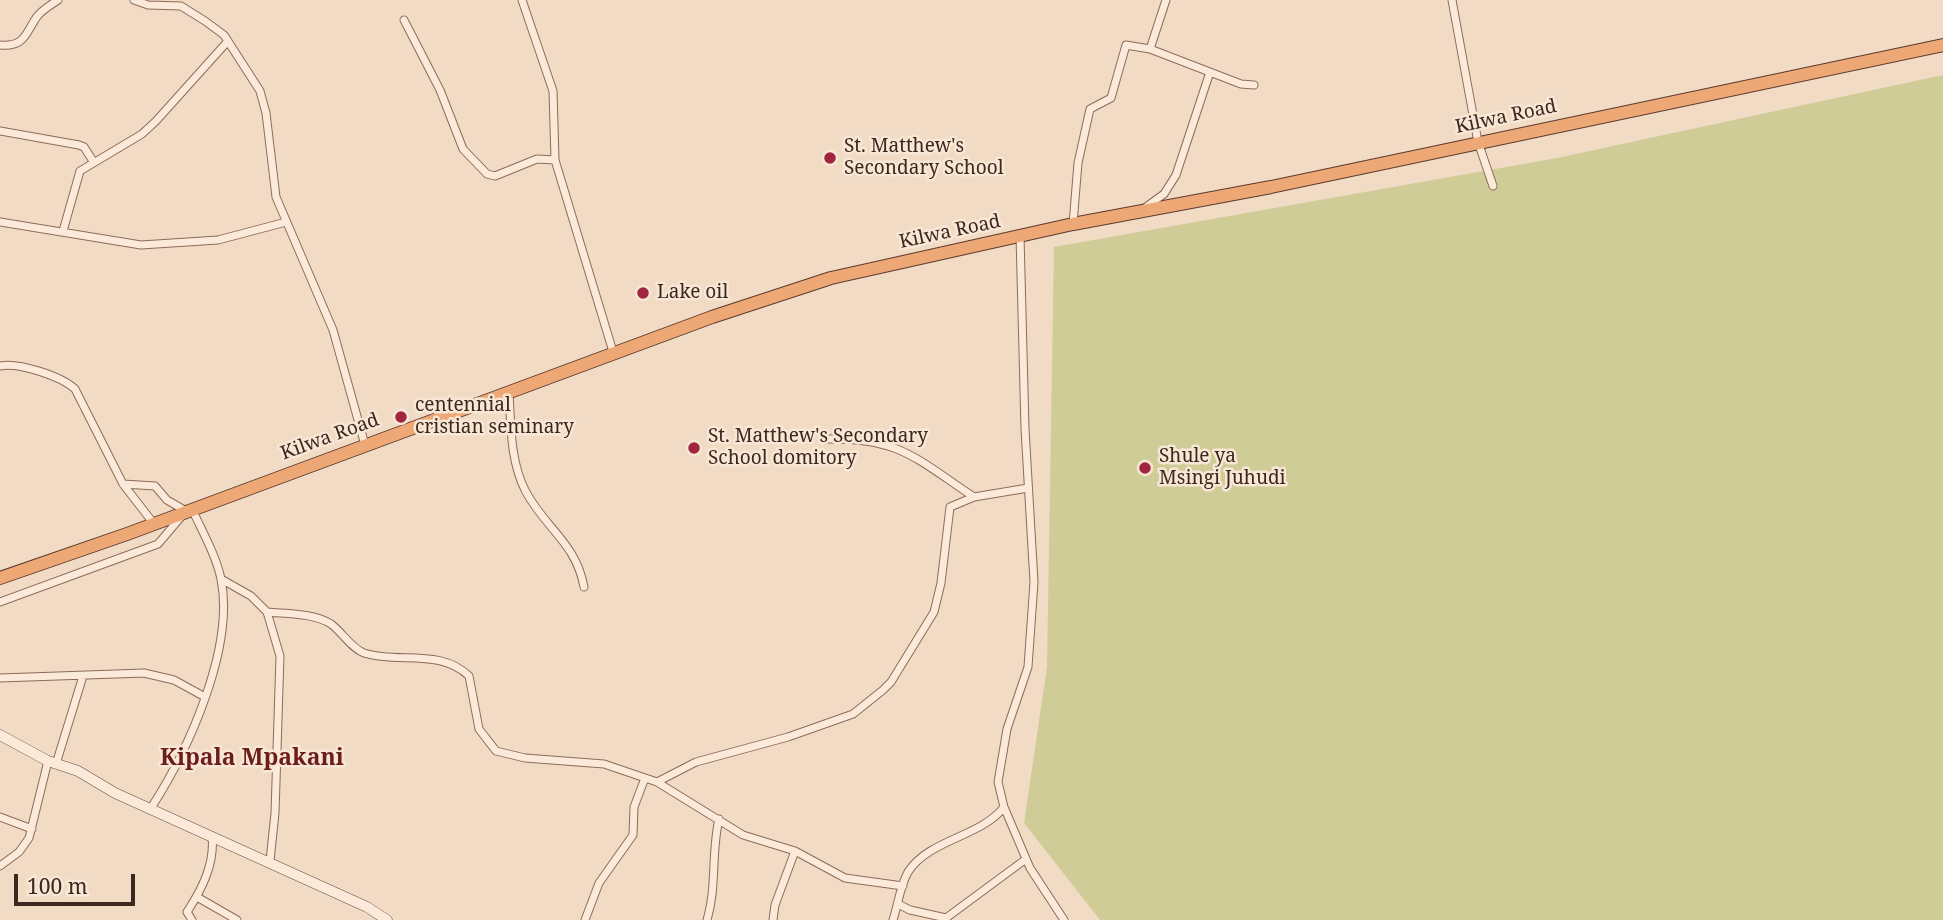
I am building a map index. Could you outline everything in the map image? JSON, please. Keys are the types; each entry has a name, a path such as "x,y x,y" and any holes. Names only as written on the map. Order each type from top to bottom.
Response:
{"highway":[{"name":"Kilwa Road","path":"0,578 154,524 724,313 831,278 1073,224 1137,214 1943,45"}],"main road":[{"path":"0,735 52,762 78,771 115,793 367,907 387,920"}],"street":[{"path":"0,46 25,40 40,13 58,0"},
{"path":"134,0 189,9 228,41 260,91 266,113 276,197 332,330 365,444"},
{"path":"522,0 553,90 555,160 614,355"},
{"path":"1150,49 1166,0"},
{"path":"1452,0 1478,142 1493,186"},
{"path":"404,20 440,90 463,149 478,166 495,176 537,159 555,160"},
{"path":"63,231 76,177 93,161 142,134 228,41"},
{"path":"1073,224 1077,163 1089,112 1111,98 1124,47 1129,44 1150,49 1210,72 1254,85"},
{"path":"1137,214 1164,194 1172,183 1210,72"},
{"path":"0,131 79,145 84,147 93,161"},
{"path":"0,222 127,244 190,244 218,240 286,222"},
{"path":"1020,236 1028,488 1034,582 1026,677 1001,756 998,782 1004,807 1027,859 1064,920"},
{"path":"0,366 21,365 63,381 75,389 123,484 154,524"},
{"path":"508,391 511,433 519,473 536,506 578,560 584,587"},
{"path":"824,439 859,438 896,446 974,497"},
{"path":"123,484 155,486 167,500 188,510 221,579 223,631 205,697 151,808"},
{"path":"657,782 696,762 788,737 853,714 872,700 891,682 934,612 941,583 950,507 974,497 1028,488"},
{"path":"0,601 158,544 188,510"},
{"path":"221,579 251,596 267,612 277,640 281,665 275,813 270,861"},
{"path":"267,612 323,620 361,652 389,657 438,659 459,668 469,676 479,729 496,751 525,758 592,761 645,778 657,782 743,835 795,850 845,878 903,886"},
{"path":"0,678 144,673 174,680 205,697"},
{"path":"0,866 19,852 32,829 52,762 83,676"},
{"path":"585,920 599,883 633,835 634,807 645,778"},
{"path":"893,920 903,886 914,866 948,841 987,824 1004,807"},
{"path":"0,817 32,829"},
{"path":"707,920 714,892 714,841 719,819"},
{"path":"192,920 187,912 197,897 214,853 212,836"},
{"path":"773,920 795,850"},
{"path":"898,904 943,919 1027,859"},
{"path":"197,897 237,920"}],"shaded area":[{"path":"1943,75 1943,920 1100,920 1024,823 1047,667 1054,247 1557,158"}],"place":[{"name":"St. Matthew's Secondary School","path":"830,158"},
{"name":"Lake oil","path":"643,293"},
{"name":"centennial cristian seminary","path":"401,417"},
{"name":"St. Matthew's Secondary School domitory","path":"694,448"},
{"name":"Shule ya Msingi Juhudi","path":"1145,468"}],"district":[{"name":"Kipala Mpakani","path":"252,758"}]}
